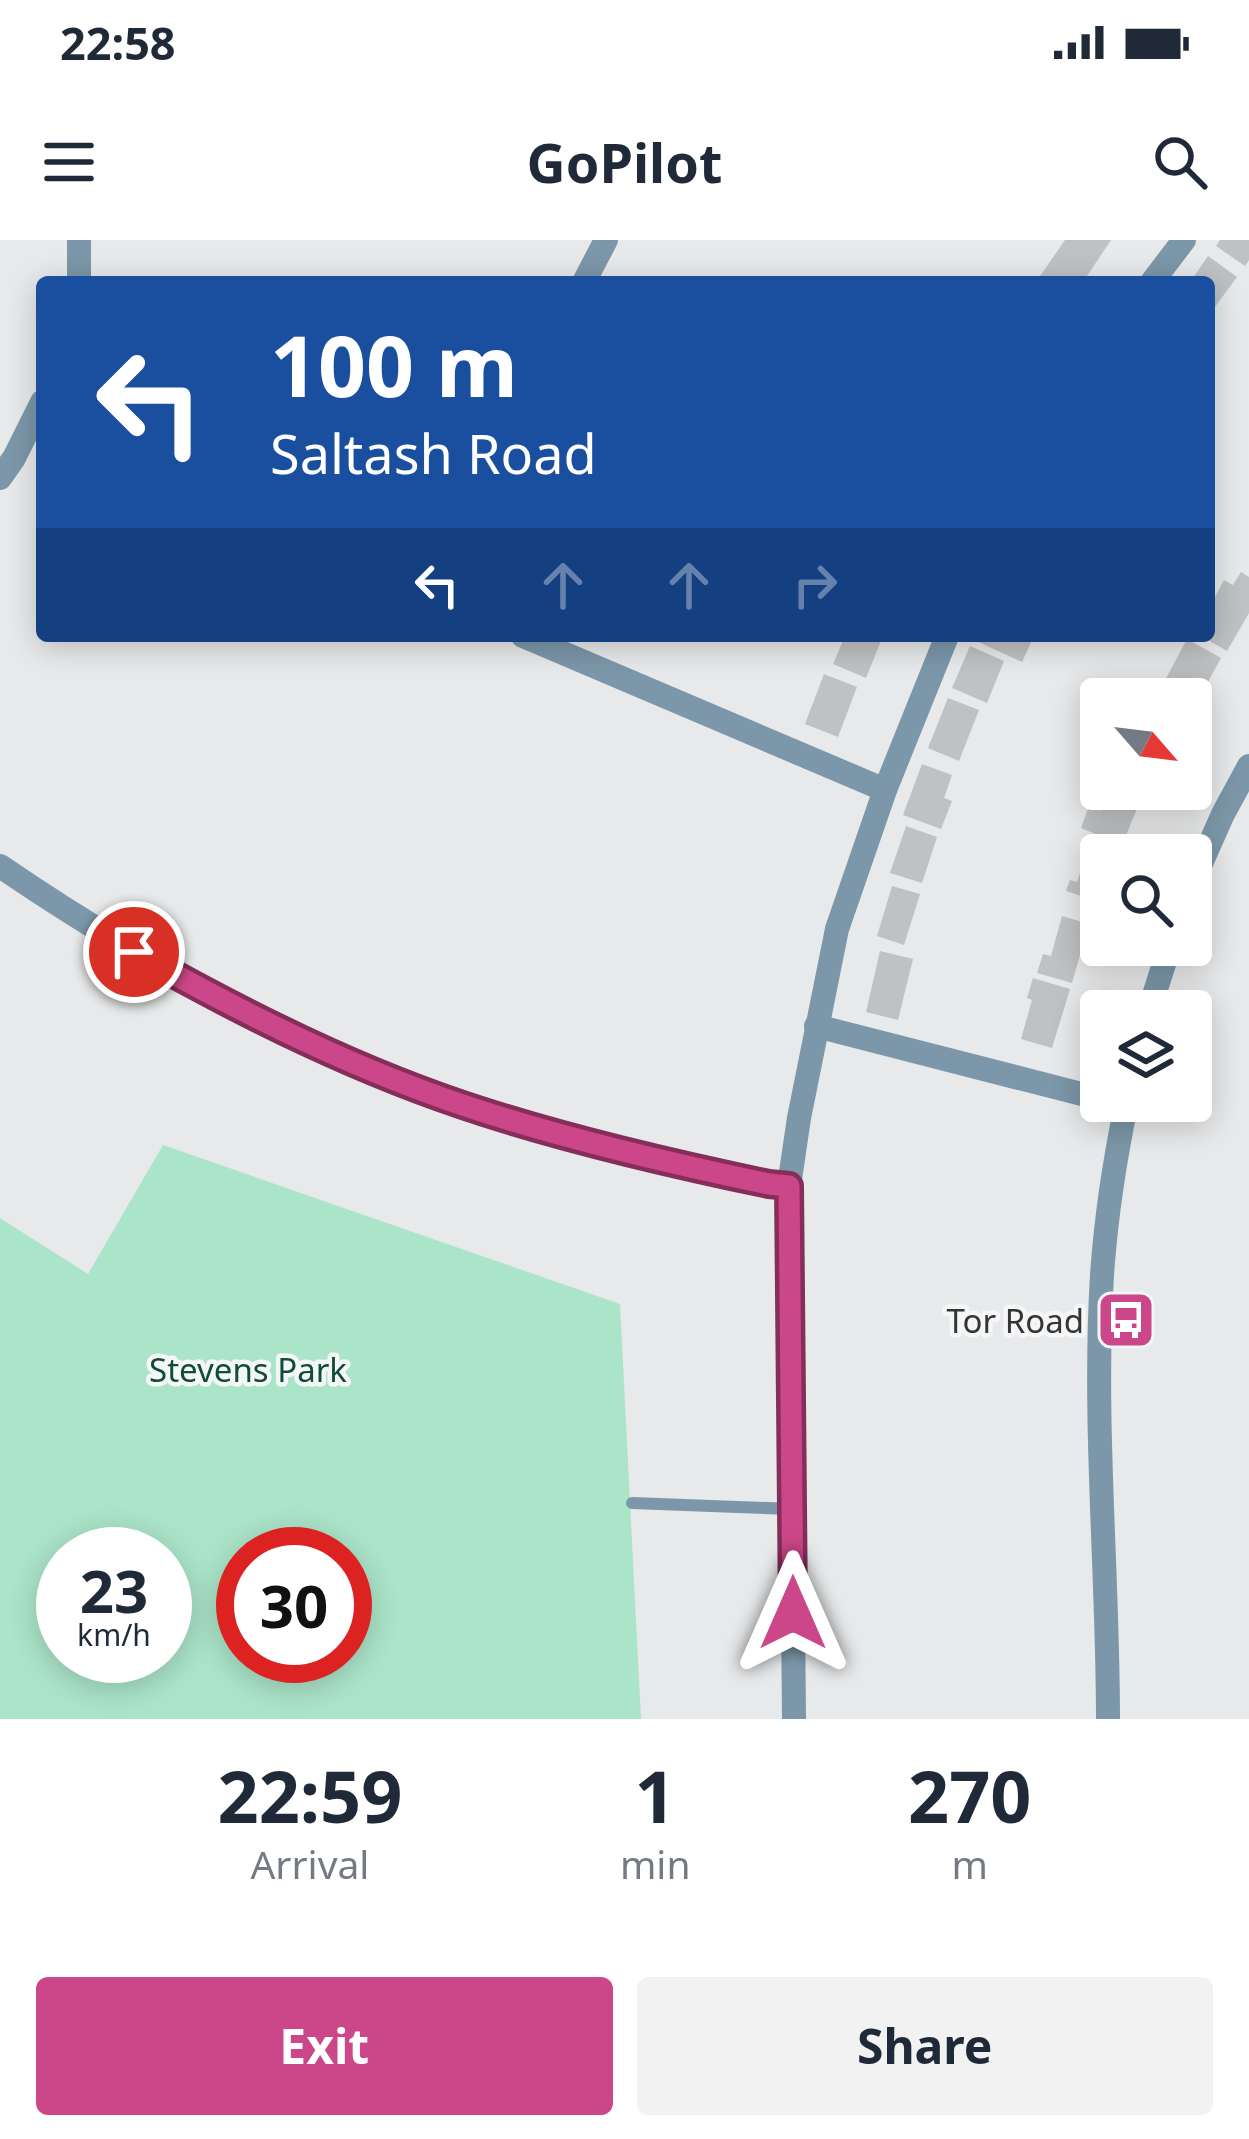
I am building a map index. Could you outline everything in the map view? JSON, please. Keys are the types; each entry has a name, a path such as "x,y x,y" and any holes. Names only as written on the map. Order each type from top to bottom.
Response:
{"street":[{"path":"79,240 79,276"},
{"path":"587,276 606,240"},
{"path":"1157,276 1184,240"},
{"path":"0,478 36,414"},
{"path":"537,642 885,790"},
{"path":"794,1719 789,1186 837,929 885,790 945,642"},
{"path":"1212,843 1249,766"},
{"path":"0,866 78,920 162,968 253,1018 341,1058 503,1118 682,1166 789,1186"},
{"path":"817,1026 1080,1093"},
{"path":"1108,1719 1100,1344 1114,1122"}],"lane":[{"path":"632,1503 792,1509"}],"green space":[{"name":"Stevens Park","path":"163,1145 620,1304 641,1719 0,1719 0,1218 88,1274"}],"building":[{"path":"1065,240 1111,240 1087,276 1040,276"},
{"path":"1220,240 1249,240 1245,266 1216,246"},
{"path":"1208,256 1237,277 1215,307 1215,276 1194,276"},
{"path":"1241,572 1249,577 1249,613 1227,651 1211,642 1215,597 1224,580 1233,585"},
{"path":"842,642 881,642 866,678 833,664"},
{"path":"978,642 1031,642 1022,662"},
{"path":"1185,642 1221,658 1210,678 1166,678"},
{"path":"970,646 1004,661 987,703 952,688"},
{"path":"824,674 857,687 838,737 805,724"},
{"path":"948,698 979,710 959,761 928,748"},
{"path":"922,764 952,775 944,798 952,801 941,829 903,815"},
{"path":"1088,810 1136,810 1127,834 1095,834 1081,828"},
{"path":"906,826 937,837 922,883 890,873"},
{"path":"1080,873 1080,896 1066,891 1070,880 1077,882"},
{"path":"892,886 920,894 904,945 877,936"},
{"path":"1062,916 1080,921 1080,955 1072,983 1037,973 1043,954 1051,956"},
{"path":"880,951 913,959 898,1020 866,1012"},
{"path":"1033,978 1070,989 1052,1048 1021,1039"}],"place":[{"name":"Tor Road","path":"1126,1320"}],"route":[{"path":"134,952 253,1018 482,1112 626,1152 789,1186 793,1613"}]}
